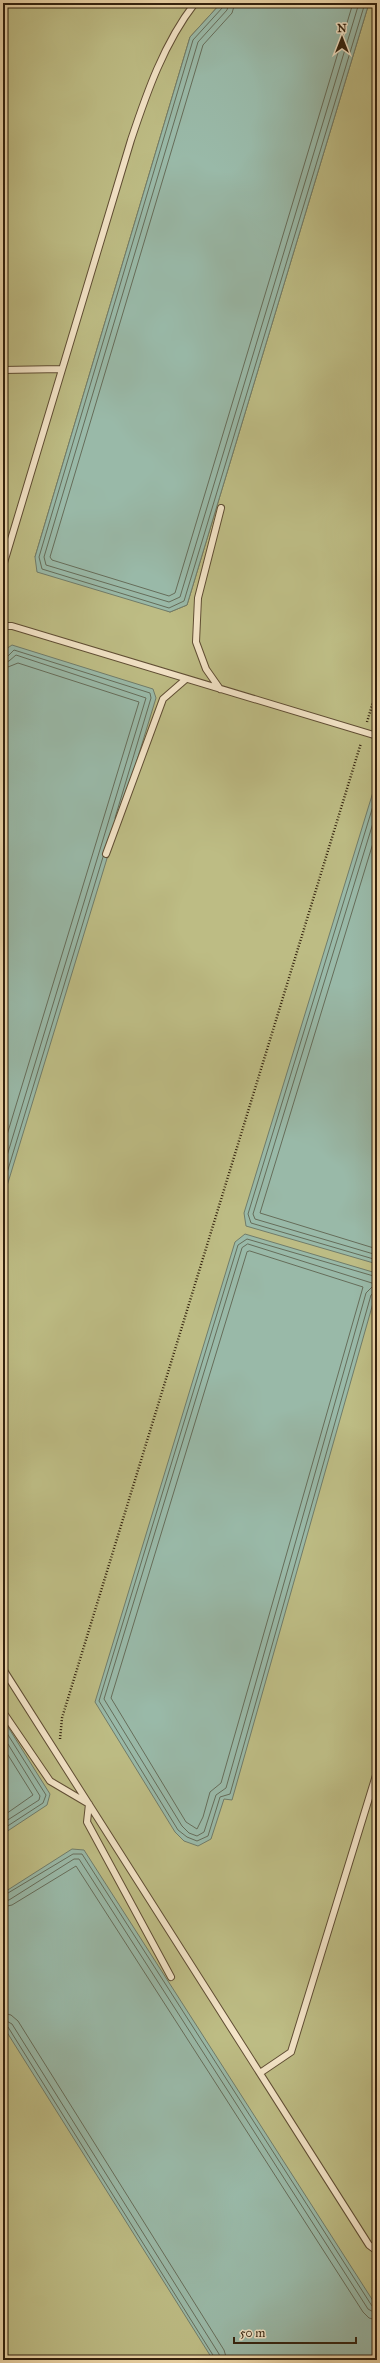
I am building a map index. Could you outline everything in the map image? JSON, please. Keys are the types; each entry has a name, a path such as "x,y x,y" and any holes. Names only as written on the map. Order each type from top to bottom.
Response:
{"lane":[{"path":"3,566 131,140 148,90 178,25 195,3"},
{"path":"3,370 62,369"},
{"path":"220,689 206,669 196,642 198,598 221,508"},
{"path":"3,626 12,626 377,736"},
{"path":"106,854 163,699 186,679"},
{"path":"3,1669 369,2245 377,2251"},
{"path":"3,1712 50,1781 89,1804"},
{"path":"260,2073 291,2052 377,1772"},
{"path":"89,1804 87,1822 171,1977"}],"path":[{"path":"58,1755 62,1718 377,689"}],"shaded area":[{"path":"3,3 221,3 190,37 35,557 170,612 187,605 369,3 377,3 377,2360 3,2360"}],"water":[{"path":"221,3 369,3 187,605 170,612 37,572 35,557 190,37"},
{"path":"12,645 153,689 156,698 3,1199 3,660 6,649"},
{"path":"377,779 377,1264 246,1226 244,1213"},
{"path":"245,1234 376,1273 377,1289 232,1800 224,1799 211,1839 198,1846 184,1841 175,1832 95,1702 235,1242"},
{"path":"3,1719 50,1794 47,1805 3,1834"},
{"path":"72,1849 84,1850 377,2307 377,2360 213,2360 3,2026 3,1893"}]}
